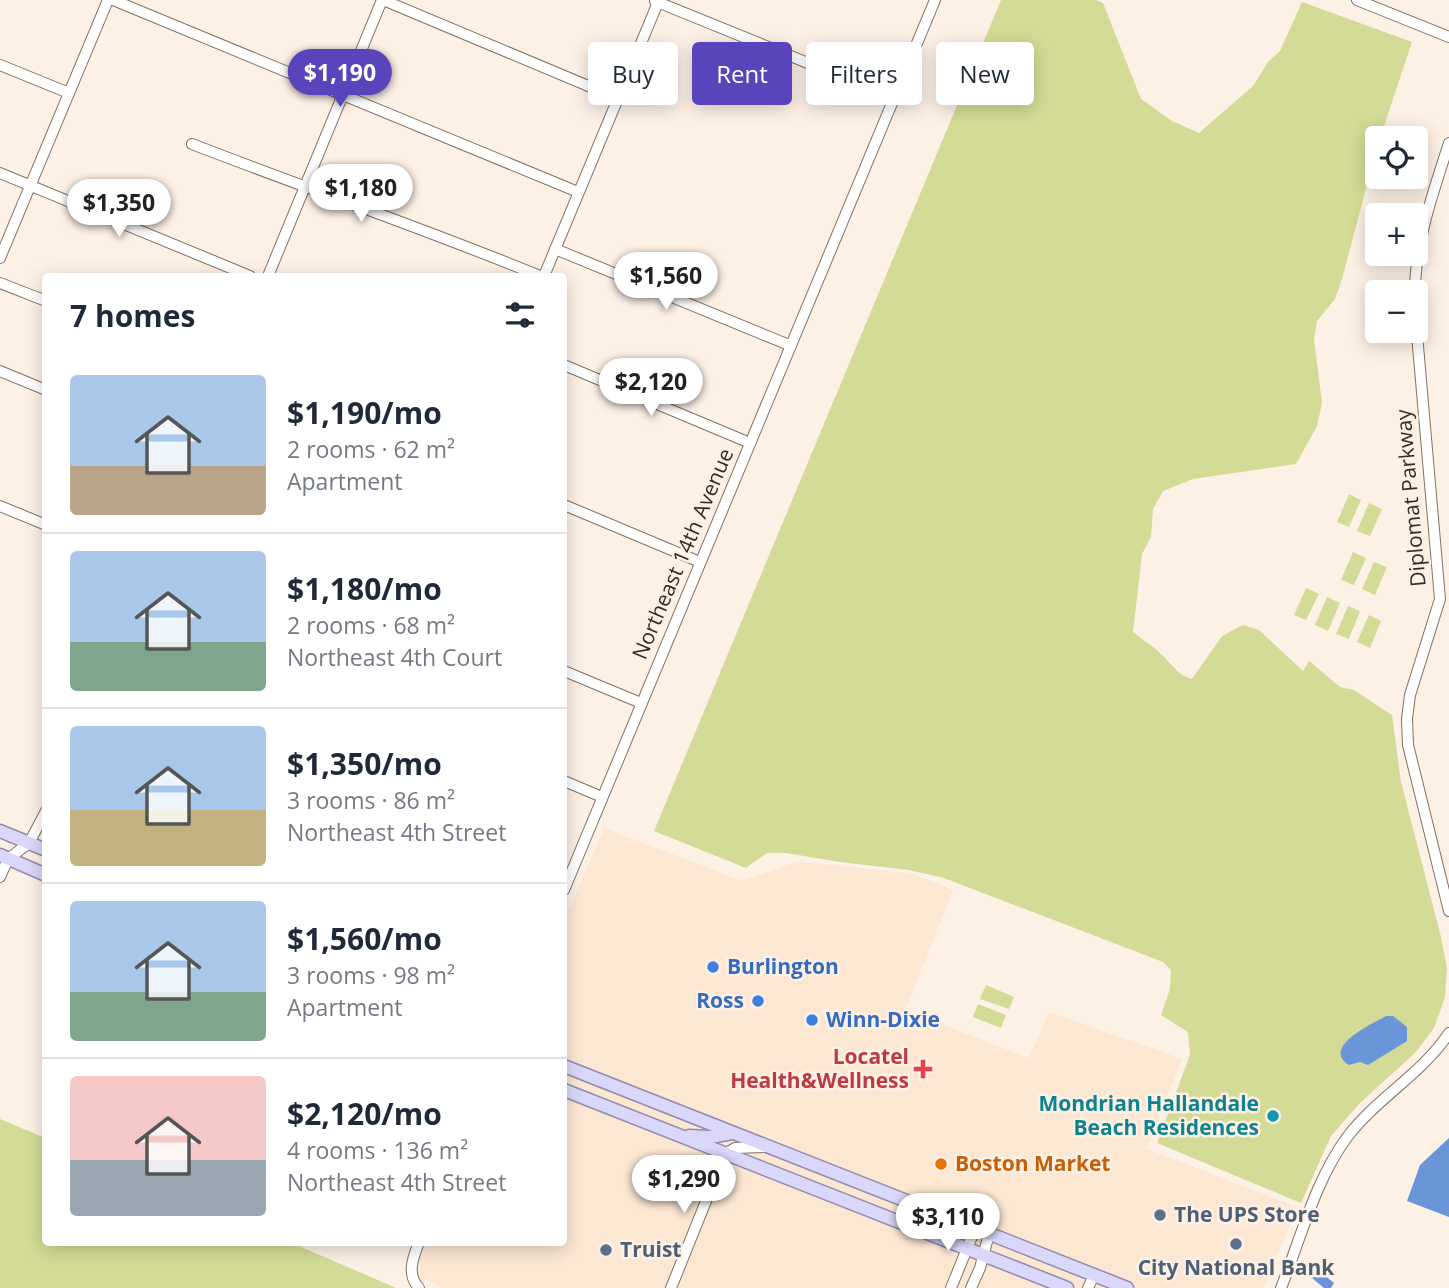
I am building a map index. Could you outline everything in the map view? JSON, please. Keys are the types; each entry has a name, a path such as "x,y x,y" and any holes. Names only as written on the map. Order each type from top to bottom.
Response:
{"main road":[{"path":"0,831 42,848"},
{"path":"4,857 42,873"},
{"path":"567,1067 1127,1288"},
{"path":"567,1091 1067,1288"},
{"path":"678,1136 710,1137 732,1133"}],"street":[{"path":"0,258 111,0 579,192"},
{"path":"269,273 383,0 588,86"},
{"name":"Northeast 14th Avenue","path":"917,42 935,0"},
{"path":"1357,0 1449,37"},
{"path":"640,42 657,1 806,62"},
{"path":"0,65 69,93"},
{"path":"543,273 614,105"},
{"name":"Northeast 14th Avenue","path":"567,882 891,105"},
{"path":"1417,280 1422,240 1449,143"},
{"path":"192,144 534,273"},
{"path":"0,173 243,273"},
{"path":"555,249 789,345"},
{"path":"0,283 42,299"},
{"name":"Diplomat Parkway","path":"1418,343 1440,599 1410,695 1408,745 1449,911"},
{"path":"567,366 750,443"},
{"path":"0,371 42,388"},
{"path":"0,506 42,523"},
{"path":"567,506 700,562"},
{"path":"567,672 641,703"},
{"path":"567,782 601,797"},
{"path":"0,877 4,857 29,843 42,819"},
{"path":"1281,1288 1326,1174 1347,1137 1365,1117 1437,1052 1449,1033"},
{"path":"671,1288 725,1154 735,1148 770,1147"},
{"path":"951,1288 975,1229"},
{"path":"971,1288 980,1268 989,1234"},
{"path":"418,1246 411,1269 419,1288"},
{"path":"1088,1288 1094,1275"}],"shaded area":[{"path":"604,828 742,881 798,862 910,873 953,890 905,1010 1029,1058 1049,1012 1182,1059 1147,1149 1297,1207 1264,1288 444,1288 418,1277 416,1267 425,1246 567,1246 567,915"}],"green space":[{"path":"1001,0 1096,0 1103,3 1141,99 1172,121 1199,133 1253,86 1268,62 1280,51 1302,2 1412,42 1384,126 1365,126 1366,189 1342,279 1335,299 1317,321 1314,339 1322,403 1317,426 1296,464 1193,479 1163,491 1153,509 1151,537 1142,554 1133,632 1179,672 1192,679 1222,636 1243,625 1259,630 1303,671 1309,661 1340,687 1354,690 1392,715 1401,782 1447,968 1445,997 1434,1028 1415,1053 1360,1103 1331,1136 1301,1203 1157,1143 1190,1055 1188,1032 1161,1015 1170,989 1171,970 1163,962 944,878 909,870 786,853 767,853 746,868 654,831 957,105 1034,105 1034,42 983,42"},
{"path":"1349,494 1361,500 1349,527 1337,522"},
{"path":"1369,503 1382,509 1370,536 1357,531"},
{"path":"1353,552 1366,558 1354,585 1341,580"},
{"path":"1374,562 1387,567 1375,595 1362,589"},
{"path":"1306,588 1319,594 1306,620 1294,615"},
{"path":"1327,597 1340,603 1328,631 1315,625"},
{"path":"1348,606 1360,611 1349,639 1336,634"},
{"path":"1369,615 1381,621 1370,648 1357,642"},
{"path":"986,985 1014,997 1009,1009 980,999"},
{"path":"978,1004 1006,1015 1001,1028 973,1017"},
{"path":"0,1119 42,1137 42,1246 299,1246 396,1288 0,1288"}],"water":[{"path":"1386,1016 1393,1016 1407,1027 1407,1041 1368,1065 1360,1062 1349,1065 1342,1058 1341,1051 1345,1044 1361,1030"},
{"path":"1449,1138 1449,1217 1407,1201 1420,1165"},
{"path":"1318,1270 1334,1283 1331,1288 1324,1288 1312,1278"}],"place":[{"name":"Burlington","path":"713,967"},
{"name":"Ross","path":"758,1001"},
{"name":"Winn-Dixie","path":"812,1020"},
{"name":"Locatel Health&Wellness","path":"923,1069"},
{"name":"Mondrian Hallandale Beach Residences","path":"1273,1116"},
{"name":"Boston Market","path":"941,1164"},
{"name":"The UPS Store","path":"1160,1215"},
{"name":"City National Bank","path":"1236,1244"},
{"name":"Truist","path":"606,1250"}]}
